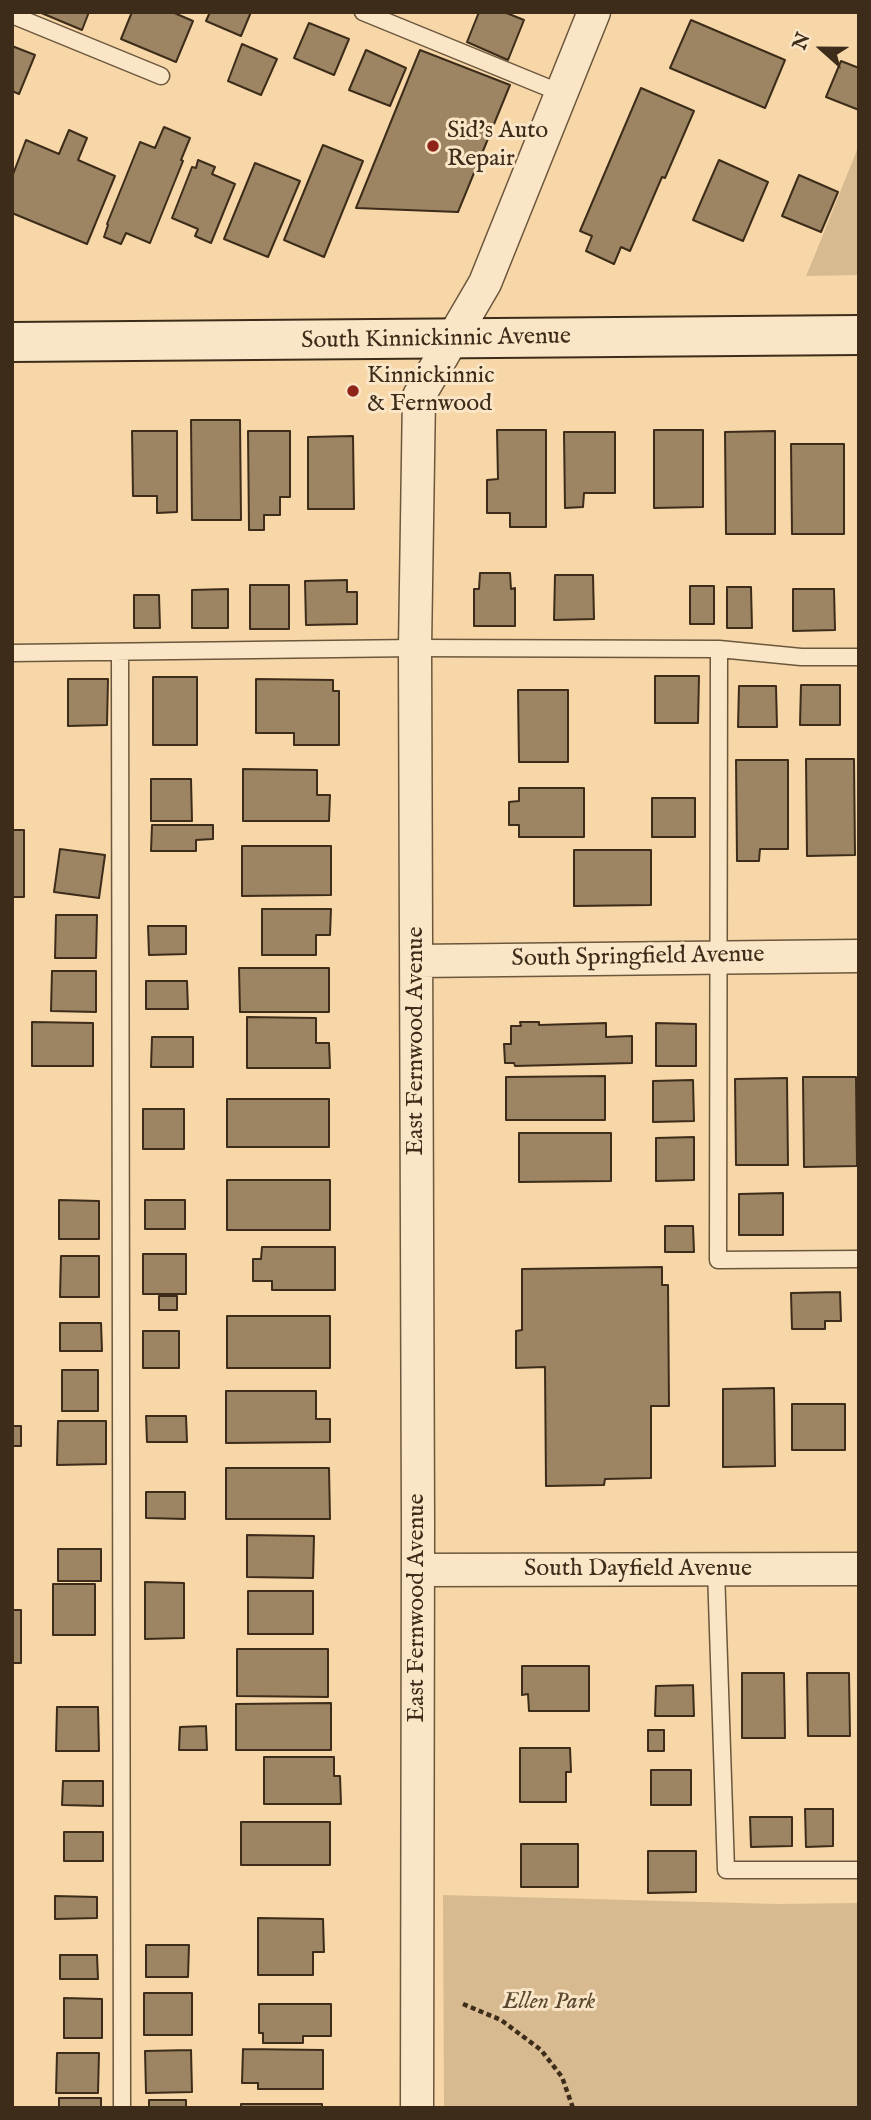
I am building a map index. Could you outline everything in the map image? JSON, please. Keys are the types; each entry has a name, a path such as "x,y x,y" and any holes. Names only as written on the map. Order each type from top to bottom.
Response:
{"main road":[{"name":"South Kinnickinnic Avenue","path":"12,342 859,335"}],"street":[{"name":"East Fernwood Avenue","path":"416,2108 418,1570 415,648 419,396 485,283 594,12"},
{"name":"South Springfield Avenue","path":"417,961 859,956"},
{"name":"South Dayfield Avenue","path":"418,1570 859,1569"}],"lane":[{"path":"363,12 561,93"},
{"path":"12,15 161,76"},
{"path":"12,653 415,648 719,649 801,657 859,657"},
{"path":"719,649 718,1260 859,1259"},
{"path":"120,653 121,2108"},
{"path":"716,1570 726,1870 859,1870"}],"path":[{"path":"463,2004 501,2020 541,2050 562,2077 573,2108"}],"green space":[{"path":"859,145 859,275 806,276 814,257"},
{"name":"Ellen Park","path":"443,1895 777,1904 859,1903 859,2108 444,2108"}],"building":[{"path":"39,12 89,12 82,30"},
{"path":"132,12 172,12 193,21 176,62 121,39"},
{"path":"210,12 251,12 241,36 206,21"},
{"path":"479,12 504,12 524,20 508,60 467,42"},
{"path":"691,20 785,60 765,108 670,68"},
{"path":"309,23 349,39 334,75 294,58"},
{"path":"242,44 277,59 261,95 228,81"},
{"path":"12,46 35,55 19,94 12,91"},
{"path":"366,50 406,68 390,106 349,90"},
{"name":"Sid's Auto Repair","path":"420,50 510,85 458,212 356,208"},
{"path":"841,61 859,68 859,110 826,97"},
{"path":"641,88 694,111 630,251 621,247 614,264 586,251 592,236 580,231"},
{"path":"164,127 190,138 150,243 126,233 121,244 104,237 140,142 155,148"},
{"path":"69,130 87,138 78,160 115,176 87,244 12,213 12,177 26,140 59,154"},
{"path":"323,145 363,161 324,257 284,240"},
{"path":"198,160 215,167 212,174 235,184 211,243 195,236 198,229 172,218 192,167 196,168"},
{"path":"719,160 768,182 743,241 693,220"},
{"path":"255,163 300,181 268,257 224,239"},
{"path":"799,175 838,192 821,232 782,216"},
{"path":"191,420 240,420 241,520 192,520"},
{"path":"497,430 546,430 546,527 510,527 510,513 487,513 487,480 498,479"},
{"path":"654,430 703,430 703,507 654,508"},
{"path":"132,431 177,431 177,512 157,513 157,496 133,496"},
{"path":"248,431 290,431 290,497 280,497 280,515 264,515 264,530 249,530"},
{"path":"775,431 775,534 726,534 725,432"},
{"path":"564,432 615,432 615,493 584,493 583,507 565,508"},
{"path":"353,436 354,509 308,509 308,437"},
{"path":"791,444 844,444 844,534 792,534"},
{"path":"480,573 510,573 511,589 515,588 515,626 474,626 474,589 479,589"},
{"path":"555,575 593,575 594,619 554,620"},
{"path":"347,580 347,592 357,592 357,624 306,625 305,581"},
{"path":"250,585 289,585 289,629 250,629"},
{"path":"690,586 714,586 714,624 690,624"},
{"path":"727,587 751,587 752,628 727,628"},
{"path":"228,589 228,628 192,628 192,590"},
{"path":"793,589 834,589 835,630 793,631"},
{"path":"134,595 159,595 160,628 134,628"},
{"path":"655,676 699,676 698,723 655,723"},
{"path":"153,677 197,677 197,745 153,745"},
{"path":"68,679 108,679 107,725 68,726"},
{"path":"256,679 333,680 333,691 339,691 339,745 294,745 294,733 256,733"},
{"path":"801,685 840,685 840,725 800,725"},
{"path":"739,686 776,686 777,727 738,727"},
{"path":"518,690 568,690 568,762 519,762"},
{"path":"806,759 854,759 855,855 807,856"},
{"path":"736,760 788,760 788,849 760,849 759,861 737,861"},
{"path":"243,769 317,770 317,795 330,795 329,821 243,821"},
{"path":"151,779 191,779 192,821 151,821"},
{"path":"519,788 584,788 584,837 519,837 519,825 509,825 509,802 519,801"},
{"path":"652,798 695,798 695,837 652,837"},
{"path":"12,819 13,830 24,830 24,897 12,897"},
{"path":"152,825 213,825 213,839 196,840 196,851 151,851"},
{"path":"242,846 331,846 331,895 242,896"},
{"path":"60,849 105,855 99,898 54,892"},
{"path":"574,850 651,850 651,905 574,906"},
{"path":"262,909 331,909 330,935 316,935 316,955 262,955"},
{"path":"56,915 97,915 96,958 55,958"},
{"path":"148,926 186,926 186,954 149,955"},
{"path":"239,968 329,968 329,1012 240,1012"},
{"path":"52,971 96,971 96,1012 51,1011"},
{"path":"146,981 187,981 188,1009 146,1009"},
{"path":"247,1017 316,1018 316,1043 329,1043 330,1068 247,1068"},
{"path":"32,1022 93,1023 93,1066 32,1066"},
{"path":"520,1022 539,1022 539,1025 606,1023 606,1037 632,1036 632,1063 515,1066 514,1063 505,1063 504,1044 511,1044 511,1026 521,1026"},
{"path":"656,1023 696,1024 696,1066 656,1066"},
{"path":"152,1037 193,1037 193,1067 151,1067"},
{"path":"605,1076 605,1120 506,1120 506,1077"},
{"path":"803,1077 856,1077 857,1166 804,1167"},
{"path":"787,1078 788,1165 736,1165 735,1079"},
{"path":"693,1080 694,1121 653,1122 653,1081"},
{"path":"227,1099 329,1099 329,1147 227,1147"},
{"path":"143,1109 184,1109 184,1149 143,1149"},
{"path":"519,1133 611,1133 611,1181 519,1182"},
{"path":"694,1137 694,1180 656,1181 656,1138"},
{"path":"227,1180 330,1180 330,1230 227,1230"},
{"path":"783,1193 783,1235 739,1235 739,1194"},
{"path":"59,1200 99,1201 99,1239 59,1239"},
{"path":"145,1200 185,1200 185,1229 145,1229"},
{"path":"665,1226 693,1226 694,1252 665,1252"},
{"path":"262,1247 335,1247 335,1290 272,1290 272,1281 253,1281 253,1259 261,1259"},
{"path":"143,1254 186,1254 186,1294 143,1294"},
{"path":"61,1256 99,1256 99,1297 60,1297"},
{"path":"662,1267 662,1285 668,1285 669,1406 651,1406 651,1478 605,1479 604,1485 546,1486 545,1367 516,1368 516,1331 522,1330 522,1269"},
{"path":"840,1292 841,1321 825,1321 825,1329 792,1329 791,1293"},
{"path":"159,1296 177,1296 177,1310 159,1310"},
{"path":"227,1316 330,1316 330,1368 227,1368"},
{"path":"60,1323 101,1323 102,1351 60,1351"},
{"path":"143,1331 179,1331 179,1368 143,1368"},
{"path":"62,1370 98,1370 98,1411 62,1411"},
{"path":"774,1388 775,1466 723,1467 723,1389"},
{"path":"226,1391 316,1391 316,1419 330,1419 330,1442 226,1443"},
{"path":"792,1404 845,1404 845,1450 792,1450"},
{"path":"146,1416 186,1416 187,1442 147,1442"},
{"path":"58,1421 106,1421 106,1464 57,1465"},
{"path":"12,1426 21,1426 21,1446 12,1446"},
{"path":"226,1468 329,1468 330,1519 226,1519"},
{"path":"146,1492 185,1492 185,1519 146,1518"},
{"path":"247,1535 314,1536 313,1578 247,1577"},
{"path":"58,1549 101,1549 101,1581 58,1581"},
{"path":"145,1582 184,1583 184,1638 145,1639"},
{"path":"53,1584 95,1584 95,1635 53,1635"},
{"path":"248,1591 313,1591 313,1634 248,1634"},
{"path":"12,1610 21,1610 21,1663 12,1663"},
{"path":"237,1649 328,1649 328,1697 237,1696"},
{"path":"522,1666 589,1666 589,1711 529,1711 528,1694 522,1695"},
{"path":"742,1673 784,1673 785,1738 742,1738"},
{"path":"807,1673 849,1673 850,1736 808,1736"},
{"path":"693,1685 694,1716 655,1716 656,1686"},
{"path":"331,1703 331,1750 236,1750 236,1704"},
{"path":"57,1707 98,1707 99,1751 56,1751"},
{"path":"206,1726 207,1750 179,1750 180,1727"},
{"path":"648,1730 664,1730 664,1751 648,1751"},
{"path":"520,1748 570,1748 571,1772 566,1772 566,1802 520,1802"},
{"path":"264,1757 334,1757 334,1776 340,1776 341,1804 264,1804"},
{"path":"651,1770 691,1770 691,1805 651,1805"},
{"path":"63,1781 103,1781 103,1806 62,1805"},
{"path":"805,1809 833,1809 833,1846 806,1847"},
{"path":"750,1817 792,1817 792,1846 751,1847"},
{"path":"241,1822 330,1822 330,1865 241,1865"},
{"path":"64,1832 103,1832 103,1861 64,1861"},
{"path":"521,1844 578,1844 578,1887 521,1887"},
{"path":"648,1851 696,1851 696,1892 648,1893"},
{"path":"55,1896 97,1897 97,1918 55,1919"},
{"path":"258,1918 323,1919 324,1952 313,1952 313,1975 258,1975"},
{"path":"146,1945 189,1945 188,1977 146,1977"},
{"path":"60,1955 97,1955 98,1979 60,1979"},
{"path":"144,1993 192,1993 192,2035 144,2035"},
{"path":"64,1998 102,1999 102,2038 64,2038"},
{"path":"259,2004 331,2004 331,2036 303,2036 303,2043 263,2043 263,2033 259,2033"},
{"path":"243,2049 323,2050 323,2089 258,2089 258,2083 242,2083"},
{"path":"191,2050 192,2092 146,2093 145,2051"},
{"path":"57,2053 99,2053 98,2093 56,2093"},
{"path":"59,2098 101,2098 101,2108 59,2108"},
{"path":"149,2100 186,2100 186,2108 149,2108"},
{"path":"241,2104 322,2104 322,2108 241,2108"}],"place":[{"name":"Sid's Auto Repair","path":"433,146"},
{"name":"Kinnickinnic & Fernwood","path":"353,391"}]}
